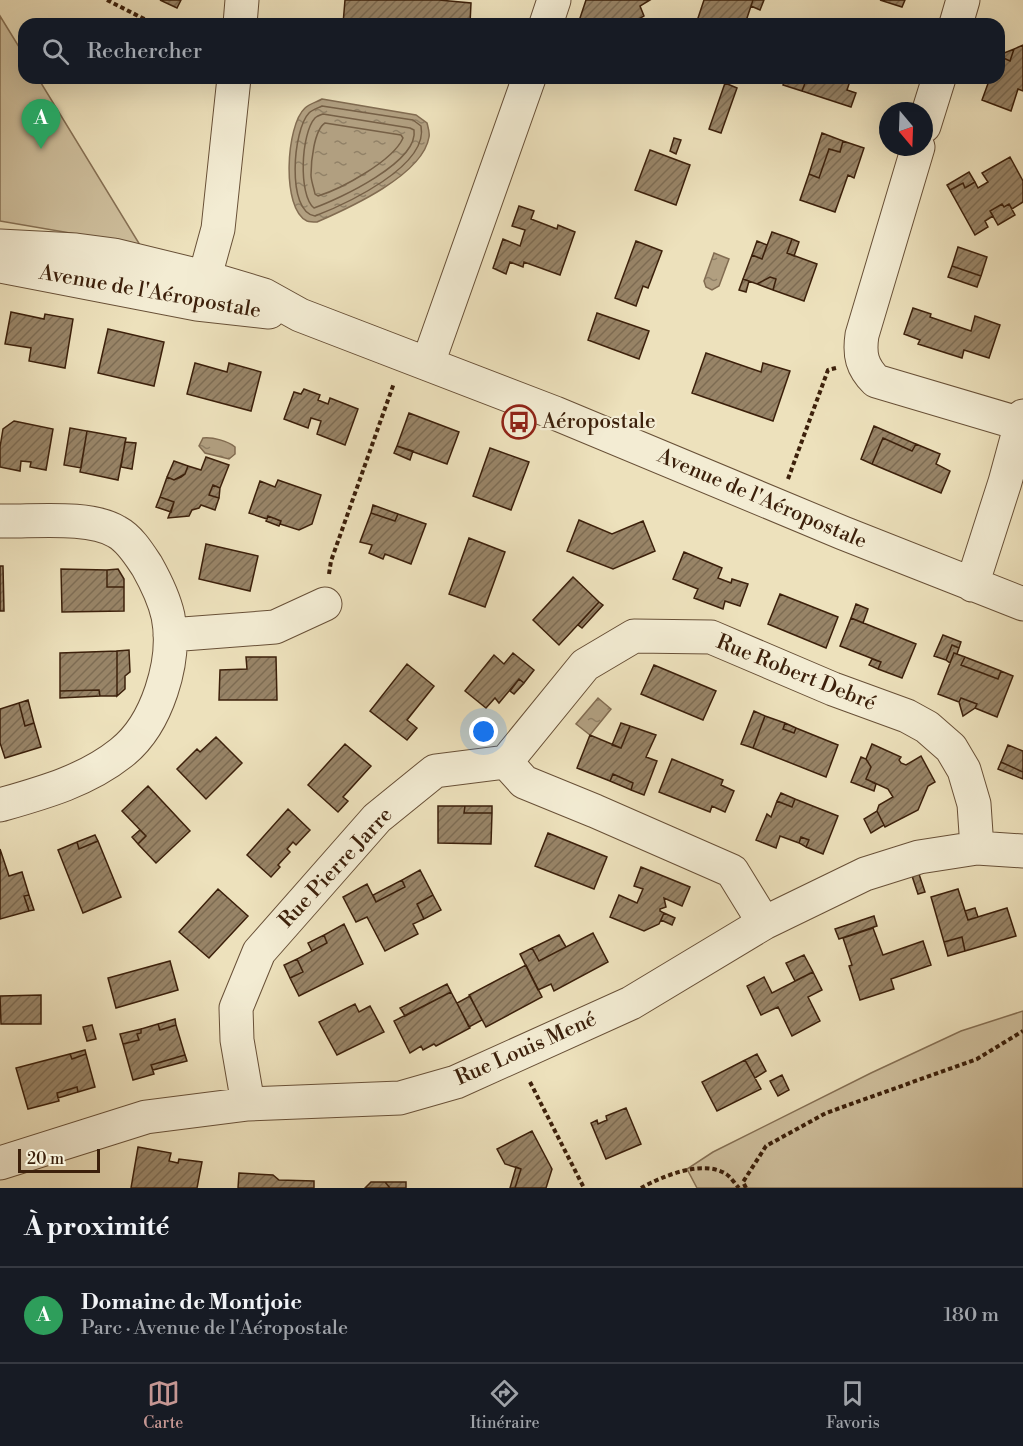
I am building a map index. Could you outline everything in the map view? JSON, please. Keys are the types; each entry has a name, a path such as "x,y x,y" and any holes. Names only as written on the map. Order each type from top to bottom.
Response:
{"street":[{"path":"240,18 242,0"},
{"path":"548,18 554,0"},
{"path":"958,18 963,0"},
{"path":"201,291 218,230 233,84"},
{"path":"416,358 527,84"},
{"path":"932,102 937,84"},
{"path":"915,156 862,335 861,361 876,381 1022,420 972,585"},
{"name":"Avenue de l'Aéropostale","path":"0,246 75,250 114,255 201,291"},
{"name":"Avenue de l'Aéropostale","path":"0,266 201,291 264,295 300,315 555,413 1023,604"},
{"path":"0,521 87,522 117,531 135,549 155,580 163,597 170,634 166,671 159,699 138,736 123,752 100,768 69,783 0,805"},
{"path":"170,634 275,627 325,604"},
{"name":"Rue Robert Debré","path":"506,762 585,664 634,636 711,638 833,689 907,716 927,727 951,748 964,770 974,804 977,848"},
{"path":"506,762 524,782 732,872 764,923"},
{"name":"Rue Pierre Jarre","path":"248,1104 237,1040 236,1008 259,952 377,818 435,771 506,762"},
{"name":"Rue Louis Mené","path":"1,1158 146,1117 248,1104 400,1098 456,1082 631,1003 764,923 865,874 919,857 977,848 1023,851"}],"path":[{"path":"107,0 142,18"},
{"path":"325,604 331,561 416,358"},
{"path":"786,483 828,370 861,361"},
{"path":"746,1188 743,1182 766,1146 826,1113 977,1059 1023,1031"},
{"path":"516,1055 584,1188"},
{"path":"641,1188 659,1178 699,1167 726,1173 739,1188"}],"shaded area":[{"path":"0,16 18,45 18,84 42,84 140,245 0,221"},
{"path":"1023,1011 1023,1188 697,1188 687,1169 713,1152 871,1073 961,1031"}],"water":[{"path":"322,99 416,115 427,123 429,135 424,151 399,177 365,199 317,222 312,222 307,221 299,213 293,201 290,184 290,148 299,117 305,108"},
{"path":"714,253 729,259 719,286 712,290 706,287 704,281"},
{"path":"203,438 228,443 235,447 235,454 229,459 205,453 199,446"},
{"path":"598,698 611,709 590,735 576,724"}],"building":[{"path":"160,0 181,0 177,8"},
{"path":"345,0 439,0 471,3 470,18 344,18"},
{"path":"586,0 650,0 640,6 644,16 640,18 580,18"},
{"path":"704,0 753,0 747,18 698,18"},
{"path":"753,0 764,0 760,10 751,6"},
{"path":"880,0 905,0 902,7"},
{"path":"1023,45 1023,91 1018,89 1011,111 982,100 988,84 1005,84 1005,59 1010,61 1014,49"},
{"path":"1014,49 1010,61 1005,59 1005,53"},
{"path":"725,84 737,88 721,133 709,129"},
{"path":"783,84 805,84 802,91"},
{"path":"805,84 849,84 847,90 856,93 851,107 802,91"},
{"path":"822,133 843,141 840,152 829,149 819,178 809,174"},
{"path":"674,138 681,140 676,154 670,151"},
{"path":"843,141 864,148 854,178 848,175 835,212 800,200 809,174 819,178 829,149 840,152"},
{"path":"650,150 690,165 676,205 635,190"},
{"path":"1010,157 1023,181 1023,202 1012,209 1009,204 1004,207 1002,204 990,211 993,216 985,221 988,227 975,235 950,190 963,183 965,188 975,182 978,188 988,182 982,173"},
{"path":"969,172 975,182 965,188 963,183 950,190 947,185"},
{"path":"1002,204 1004,207 1009,204 1015,215 998,225 990,211"},
{"path":"519,206 534,211 531,219 557,229 558,225 575,232 560,275 524,262 523,267 510,262 506,274 493,268 503,239 520,246 525,230 512,226"},
{"path":"772,232 792,239 787,253 817,264 804,301 773,290 776,279 770,277 757,284 743,279 752,255 762,259"},
{"path":"792,239 799,242 794,256 787,253"},
{"path":"636,241 662,251 648,288 643,286 636,306 615,298"},
{"path":"757,241 767,245 762,259 752,255"},
{"path":"958,247 987,257 981,276 952,266"},
{"path":"952,266 981,276 977,287 948,277"},
{"path":"770,277 776,279 773,290 757,284"},
{"path":"743,279 749,281 746,292 739,290"},
{"path":"913,308 931,314 930,317 971,331 975,316 1000,325 989,358 964,350 962,358 918,344 920,340 904,334"},
{"path":"11,312 44,319 45,314 73,319 65,368 29,361 31,348 5,344"},
{"path":"597,313 649,331 639,359 588,340"},
{"path":"108,329 164,342 154,386 98,373"},
{"path":"706,353 761,372 763,363 790,371 773,421 692,393"},
{"path":"195,363 227,372 229,363 261,372 251,411 187,394"},
{"path":"304,389 320,395 318,400 328,404 330,398 358,409 345,445 317,434 321,421 311,418 308,428 284,419 294,392 301,394"},
{"path":"409,413 459,432 447,464 397,446"},
{"path":"14,421 53,429 46,470 30,467 31,462 21,461 20,471 0,467 3,429"},
{"path":"874,426 916,444 912,451 883,438 872,464 861,459"},
{"path":"70,428 87,431 81,468 64,465"},
{"path":"87,431 126,438 118,480 80,472"},
{"path":"883,438 912,451 916,444 940,454 936,464 950,471 941,493 872,464"},
{"path":"125,442 136,443 132,469 121,467"},
{"path":"397,446 413,451 410,460 394,453"},
{"path":"490,448 529,462 511,510 473,496"},
{"path":"206,457 229,465 220,488 213,485 209,495 219,498 215,510 201,505 192,510 189,516 168,518 174,502 160,497 167,477 174,480 181,477 188,466 201,470"},
{"path":"174,461 188,466 185,474 174,480 167,477"},
{"path":"278,480 321,495 312,524 299,530 280,524 281,521 268,516 267,519 249,513 260,481 275,487"},
{"path":"213,485 220,488 219,498 209,495"},
{"path":"160,497 174,502 171,512 156,507"},
{"path":"373,505 398,514 395,521 371,513"},
{"path":"371,513 395,521 398,514 426,524 411,564 385,554 383,559 369,553 372,545 360,542"},
{"path":"268,516 281,521 279,526 266,521"},
{"path":"579,520 612,534 643,521 655,551 613,569 567,551"},
{"path":"469,538 505,552 485,607 449,594"},
{"path":"206,544 258,556 250,591 199,579"},
{"path":"684,552 722,568 718,578 731,583 732,579 748,584 740,606 725,601 723,609 694,598 698,589 673,579"},
{"path":"0,566 3,566 4,611 0,611"},
{"path":"61,569 107,570 107,587 124,587 124,611 62,612"},
{"path":"118,569 124,579 124,587 107,587 107,570"},
{"path":"573,577 599,602 559,645 533,620"},
{"path":"780,594 838,617 826,648 768,624"},
{"path":"599,602 603,605 582,628 578,625"},
{"path":"856,604 868,609 863,623 851,618"},
{"path":"851,618 916,644 902,678 878,669 881,662 840,646"},
{"path":"943,635 961,642 959,648 952,645 946,660 934,656"},
{"path":"952,645 959,648 950,663 946,660"},
{"path":"129,650 130,672 125,676 125,689 117,696 117,651"},
{"path":"117,651 117,696 100,696 99,690 60,691 60,653"},
{"path":"513,653 534,670 524,683 519,679 499,703 495,698 486,708 465,691 494,655 504,664"},
{"path":"954,653 965,657 961,665 998,679 1001,671 1013,676 997,717 975,708 977,704 961,698 959,702 938,694"},
{"path":"246,657 276,657 277,700 219,700 220,670 247,669"},
{"path":"965,657 1001,671 998,679 961,665"},
{"path":"872,659 881,662 878,669 869,665"},
{"path":"407,664 434,686 407,720 417,728 407,740 370,711"},
{"path":"654,665 716,691 703,720 641,694"},
{"path":"519,679 524,683 514,694 510,691"},
{"path":"99,690 100,696 60,698 60,691"},
{"path":"961,698 977,704 963,716 959,702"},
{"path":"28,700 34,723 25,726 19,703"},
{"path":"19,703 25,726 34,723 41,747 5,758 0,743 0,709"},
{"path":"754,711 765,716 753,748 741,744"},
{"path":"765,716 785,723 783,729 794,733 796,728 838,745 826,777 753,748"},
{"path":"621,723 630,726 621,748 612,745"},
{"path":"785,723 796,728 794,733 783,729"},
{"path":"630,726 656,735 646,757 657,761 644,795 631,790 633,783 613,774 610,781 577,768 590,735 621,748"},
{"path":"216,737 242,763 206,799 177,769 197,749 200,752"},
{"path":"345,744 371,766 343,797 348,801 338,812 308,785"},
{"path":"872,744 901,757 899,760 906,765 921,756 935,782 928,786 918,810 885,827 877,811 879,805 893,797 888,789 866,779 871,767 866,759"},
{"path":"1008,745 1023,751 1023,772 1001,762"},
{"path":"861,757 866,759 871,767 866,779 876,784 874,791 851,782"},
{"path":"672,759 723,780 721,785 734,791 725,812 712,806 710,812 659,792"},
{"path":"1001,762 1023,772 1023,779 998,769"},
{"path":"613,774 633,783 631,790 610,781"},
{"path":"148,786 190,831 156,863 138,844 146,836 122,811"},
{"path":"781,793 795,799 792,807 777,801"},
{"path":"795,799 838,816 823,854 806,847 809,840 801,837 799,843 780,836 776,848 756,840 767,814 771,817 777,801 792,807"},
{"path":"438,806 465,806 464,813 492,813 491,844 438,843"},
{"path":"465,806 492,806 492,813 464,813"},
{"path":"288,809 310,830 296,845 293,842 287,849 290,852 271,877 247,855"},
{"path":"877,811 884,825 871,833 864,819"},
{"path":"140,830 146,836 138,844 132,837"},
{"path":"548,833 607,857 594,889 535,866"},
{"path":"95,835 98,841 79,849 77,842"},
{"path":"801,837 809,840 806,847 799,843"},
{"path":"98,841 121,897 83,913 58,850 77,842 79,849"},
{"path":"0,849 9,876 22,872 29,895 24,896 29,911 0,919"},
{"path":"641,867 690,887 682,906 664,898 666,907 660,909 664,913 659,924 644,931 610,917 619,895 637,903 643,889 634,886"},
{"path":"420,870 433,895 417,904 424,919 413,924 418,934 385,951 367,917 356,922 343,897 367,884 376,902 405,887 402,880"},
{"path":"918,871 925,892 918,894 911,873"},
{"path":"402,880 405,887 376,902 373,895"},
{"path":"218,889 248,916 209,958 179,932"},
{"path":"958,889 968,920 1007,908 1016,936 965,951 962,937 944,942 931,897"},
{"path":"29,895 34,910 29,911 24,896"},
{"path":"433,895 441,910 424,919 417,904"},
{"path":"975,908 978,917 968,920 965,911"},
{"path":"664,913 675,918 672,925 661,920"},
{"path":"874,916 877,926 839,939 835,929"},
{"path":"344,924 363,964 299,996 290,978 303,972 297,959 327,943 324,935"},
{"path":"873,928 883,955 923,941 931,965 891,979 894,989 860,1000 843,938"},
{"path":"593,933 608,962 554,991 551,984 538,990 520,954 532,948 539,961"},
{"path":"324,935 327,943 312,951 308,943"},
{"path":"559,935 566,947 539,961 532,948"},
{"path":"962,937 965,951 948,956 944,942"},
{"path":"804,955 813,972 795,981 786,963"},
{"path":"297,959 303,972 290,978 284,965"},
{"path":"170,961 178,990 116,1008 108,978"},
{"path":"526,965 542,997 486,1027 469,995"},
{"path":"813,972 822,990 808,997 820,1021 792,1036 778,1007 761,1015 747,986 764,977 772,993"},
{"path":"447,984 451,992 405,1016 400,1008"},
{"path":"451,992 470,1028 436,1046 434,1044 423,1050 421,1046 410,1053 394,1021"},
{"path":"41,995 41,1024 1,1024 0,996"},
{"path":"470,996 482,1020 469,1027 457,1003"},
{"path":"355,1004 359,1012 370,1006 384,1032 337,1055 319,1022"},
{"path":"175,1019 176,1025 160,1030 158,1024"},
{"path":"158,1024 160,1030 176,1025 185,1055 151,1065 154,1074 133,1080 123,1044 139,1040 137,1034 141,1033 141,1029"},
{"path":"92,1025 96,1039 87,1041 83,1027"},
{"path":"141,1029 141,1033 137,1034 139,1040 123,1044 120,1034"},
{"path":"85,1050 86,1054 72,1059 70,1054"},
{"path":"70,1054 72,1059 86,1054 95,1087 78,1092 77,1087 57,1093 59,1101 28,1109 16,1068"},
{"path":"757,1054 766,1071 755,1078 745,1060"},
{"path":"185,1055 187,1061 153,1070 151,1065"},
{"path":"745,1060 761,1089 717,1111 702,1082"},
{"path":"782,1075 789,1090 778,1096 770,1081"},
{"path":"77,1087 78,1092 58,1098 57,1093"},
{"path":"626,1108 641,1144 606,1159 591,1123 597,1120 598,1124 607,1120 606,1116"},
{"path":"532,1131 552,1169 546,1188 515,1188 521,1169 505,1164 497,1149"},
{"path":"138,1147 171,1153 169,1161 178,1163 179,1159 202,1162 197,1188 131,1188"},
{"path":"516,1167 521,1169 515,1188 510,1188"},
{"path":"239,1173 273,1175 279,1180 314,1181 314,1188 238,1188"},
{"path":"371,1182 385,1182 390,1188 365,1188"},
{"path":"385,1182 406,1182 406,1188 390,1188"}],"place":[{"name":"Domaine de Montjoie","path":"41,149"},
{"name":"Aéropostale","path":"519,422"}]}
